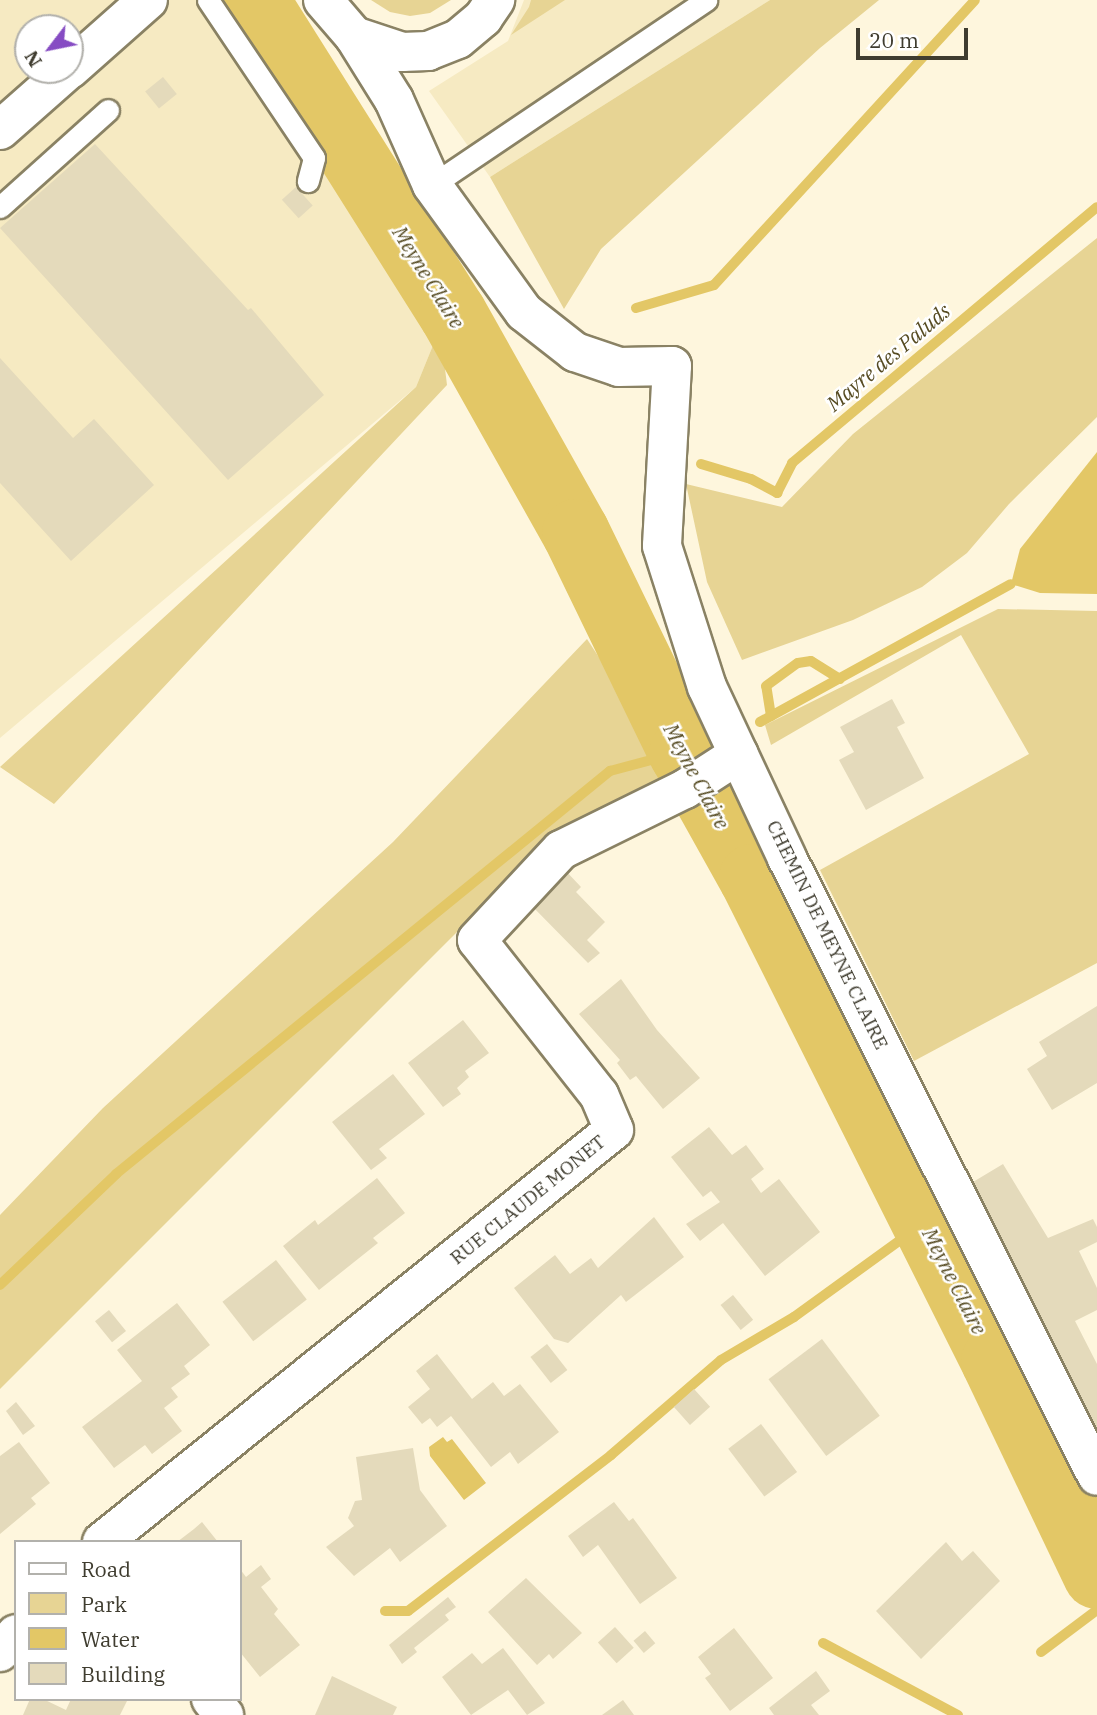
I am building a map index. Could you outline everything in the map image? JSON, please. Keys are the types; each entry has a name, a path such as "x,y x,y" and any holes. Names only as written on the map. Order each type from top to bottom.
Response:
{"street":[{"path":"84,56 148,0"},
{"path":"323,0 354,36 394,100 432,184"},
{"path":"354,36 377,47 428,51 458,39 484,18 495,0"},
{"path":"394,100 428,51"},
{"path":"0,130 52,84"},
{"name":"CHEMIN DE MEYNE CLAIRE","path":"432,184 524,313 575,352 619,367 673,366 662,546 707,687 714,771 1097,1476"},
{"name":"RUE CLAUDE MONET","path":"105,1540 614,1130 599,1095 477,940 561,850 714,771"},
{"path":"0,1652 14,1636"},
{"path":"213,1701 224,1715"}],"lane":[{"path":"208,0 314,158 308,181"},
{"path":"432,184 706,0"},
{"path":"0,207 107,110"}],"shaded area":[{"path":"0,0 217,0 440,328 416,387 0,738"},
{"path":"524,0 770,0 490,177 429,91 508,41"}],"green space":[{"path":"371,0 451,0 430,13 410,16 390,12"},
{"path":"531,0 565,0 511,35 529,7"},
{"path":"770,0 879,0 820,48 601,249 564,309 490,177"},
{"path":"1097,238 1097,417 1009,504 967,553 922,587 853,620 742,660 707,582 686,484 782,507 853,434"},
{"path":"440,328 447,385 54,804 0,767 416,387"},
{"path":"998,609 1097,611 1097,963 914,1061 820,870 1029,754 961,635 771,745 765,725"},
{"path":"587,639 677,777 541,848 0,1389 0,1215 103,1108 393,842"}],"water":[{"path":"1097,452 1097,594 1040,593 1011,584 1020,549"},
{"path":"443,1437 447,1442 452,1439 486,1483 464,1500 430,1456 429,1447"}],"building":[{"path":"163,77 177,94 159,109 145,91"},
{"path":"95,144 248,310 251,308 324,395 228,480 0,228"},
{"path":"296,187 313,206 299,218 282,200"},
{"path":"0,358 73,438 94,419 154,485 71,561 0,483"},
{"path":"892,699 905,723 897,727 924,778 866,810 839,760 854,752 840,727"},
{"path":"564,869 581,887 576,892 605,922 587,940 600,953 588,963 529,903"},
{"path":"621,979 657,1030 700,1078 663,1109 636,1076 630,1080 617,1063 620,1060 579,1014"},
{"path":"1097,1006 1097,1083 1052,1110 1027,1069 1047,1056 1039,1042"},
{"path":"463,1020 489,1053 465,1071 469,1077 457,1088 461,1094 443,1107 408,1063"},
{"path":"393,1074 425,1114 379,1149 387,1158 371,1170 332,1122"},
{"path":"709,1127 732,1155 746,1145 764,1169 751,1179 761,1193 779,1179 820,1232 765,1276 723,1223 700,1241 686,1224 720,1202 711,1191 703,1197 671,1157"},
{"path":"1003,1164 1048,1238 1093,1219 1097,1227 1097,1242 1079,1251 1097,1288 1097,1310 1075,1321 1097,1364 1097,1438 973,1182"},
{"path":"377,1178 405,1213 373,1238 378,1243 319,1290 283,1246 315,1220 318,1225"},
{"path":"654,1217 684,1257 626,1302 621,1295 568,1343 554,1339 514,1288 555,1255 570,1274 591,1258 598,1268"},
{"path":"276,1260 307,1299 253,1341 222,1302"},
{"path":"733,1295 753,1320 741,1330 721,1305"},
{"path":"177,1303 210,1345 184,1366 190,1374 171,1388 178,1397 164,1408 182,1431 152,1454 145,1445 114,1468 82,1427 142,1381 117,1350"},
{"path":"109,1310 126,1331 112,1342 95,1321"},
{"path":"822,1339 880,1416 826,1456 768,1379"},
{"path":"547,1344 567,1370 551,1383 530,1357"},
{"path":"437,1354 472,1399 493,1382 504,1396 520,1384 559,1432 518,1464 510,1452 491,1467 451,1416 437,1427 430,1418 422,1424 408,1407 430,1389 416,1371"},
{"path":"694,1389 710,1407 690,1425 674,1407"},
{"path":"16,1402 35,1426 23,1435 6,1411"},
{"path":"761,1424 797,1472 764,1497 728,1449"},
{"path":"19,1442 50,1483 31,1498 36,1504 0,1534 0,1456"},
{"path":"413,1448 420,1490 447,1526 400,1562 390,1548 354,1576 326,1547 354,1526 348,1518 355,1501 362,1500 356,1457"},
{"path":"614,1502 629,1521 633,1518 677,1578 640,1604 598,1545 583,1557 568,1536"},
{"path":"202,1522 216,1540 180,1540"},
{"path":"946,1542 962,1561 973,1551 1000,1581 921,1659 876,1611"},
{"path":"261,1565 271,1579 261,1587 278,1609 274,1614 300,1645 260,1677 242,1654 242,1572 246,1577"},
{"path":"526,1578 582,1633 553,1659 549,1654 537,1665 488,1612"},
{"path":"448,1597 456,1607 445,1615 449,1620 414,1648 417,1652 402,1664 389,1645"},
{"path":"615,1627 634,1648 617,1663 598,1642"},
{"path":"734,1628 773,1678 730,1711 705,1678 711,1674 698,1657"},
{"path":"645,1631 655,1643 644,1653 634,1641"},
{"path":"503,1648 545,1703 527,1715 508,1690 471,1715 442,1677 472,1653 482,1664"},
{"path":"816,1671 830,1691 811,1705 819,1715 774,1715 769,1708"},
{"path":"332,1676 397,1707 393,1715 315,1715"},
{"path":"623,1700 634,1715 602,1715"},
{"path":"29,1701 47,1701 66,1710 70,1701 127,1701 120,1715 23,1715"}],"waterway":[{"name":"Meyne Claire","path":"255,0 453,314 576,533 683,753 753,878 995,1361 1097,1575"},
{"path":"636,308 714,285 975,0"},
{"name":"Mayre des Paluds","path":"701,464 751,479 777,493 792,463 1097,207"},
{"path":"760,722 1011,584"},
{"path":"771,716 766,686 798,663 811,661 840,679"},
{"path":"0,1285 116,1174 610,771 696,748"},
{"path":"385,1611 408,1611 611,1455 721,1360 794,1317 925,1222"},
{"path":"1041,1652 1097,1610"},
{"path":"823,1643 958,1715"}]}
